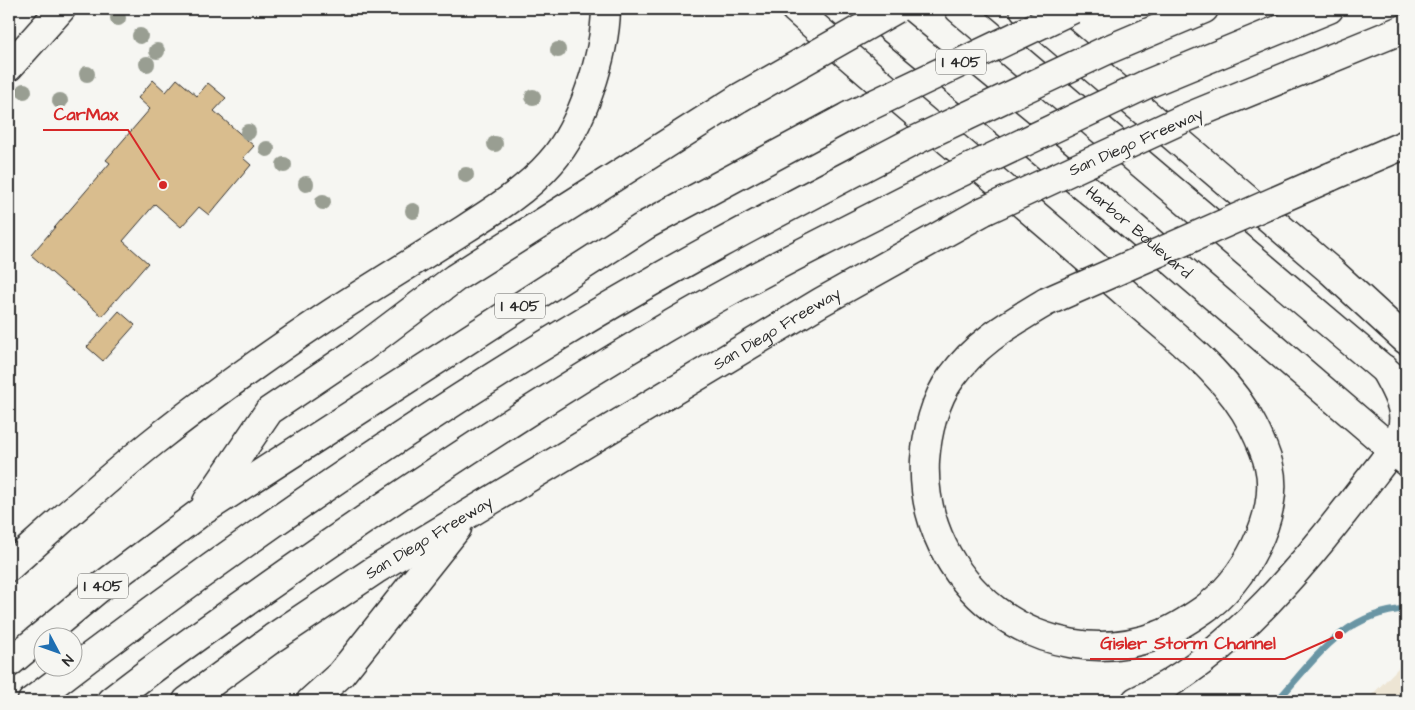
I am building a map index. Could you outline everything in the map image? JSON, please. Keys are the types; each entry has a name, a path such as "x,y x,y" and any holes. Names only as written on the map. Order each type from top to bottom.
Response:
{"main road":[{"path":"9,67 61,9"},
{"path":"9,567 151,443 212,396 325,317 495,210 533,182 553,161 581,110 598,61 606,9"},
{"path":"795,9 1069,242 1200,360 1238,400 1253,425 1270,468 1271,489 1267,516 1258,542 1227,588 1208,607 1159,635 1124,644 1093,646 1032,632 999,613 974,593 951,564 931,518 926,490 926,447 934,412 948,381 970,354 993,333 1046,302 1330,177 1406,144"},
{"name":"Harbor Boulevard","path":"868,9 1126,220 1400,455"},
{"path":"201,512 268,411 361,349 455,278 739,98 896,9"},
{"path":"959,9 1406,388"},
{"path":"1024,9 1331,271 1406,340"},
{"name":"I 405","path":"9,663 98,589 201,512 646,225 849,116 1073,9"},
{"path":"32,701 128,628 271,524 417,425 565,332 716,244 914,141 1107,50 1204,9"},
{"path":"111,701 220,620 365,519 513,422 664,328 955,174 1147,84 1329,9"},
{"name":"San Diego Freeway","path":"187,701 273,638 367,575 821,302 984,212 1183,119 1406,28"},
{"path":"1136,701 1186,675 1228,640 1264,604 1400,455 1404,421 1402,405 1384,369"},
{"path":"311,701 341,674 469,513"}],"shaded area":[{"path":"1406,666 1406,701 1366,701 1399,667"}],"building":[{"path":"177,79 197,96 208,83 226,98 214,111 254,146 243,158 251,165 209,215 199,207 181,227 155,204 123,241 148,263 102,316 31,255 110,163 106,160 150,109 138,98 153,80 166,92"},
{"path":"119,311 135,325 103,361 87,347"}],"waterway":[{"path":"1277,701 1318,654 1348,629 1365,619 1384,612 1406,609"}],"place":[{"name":"CarMax","path":"163,185"},
{"name":"Gisler Storm Channel","path":"1339,635"}]}
